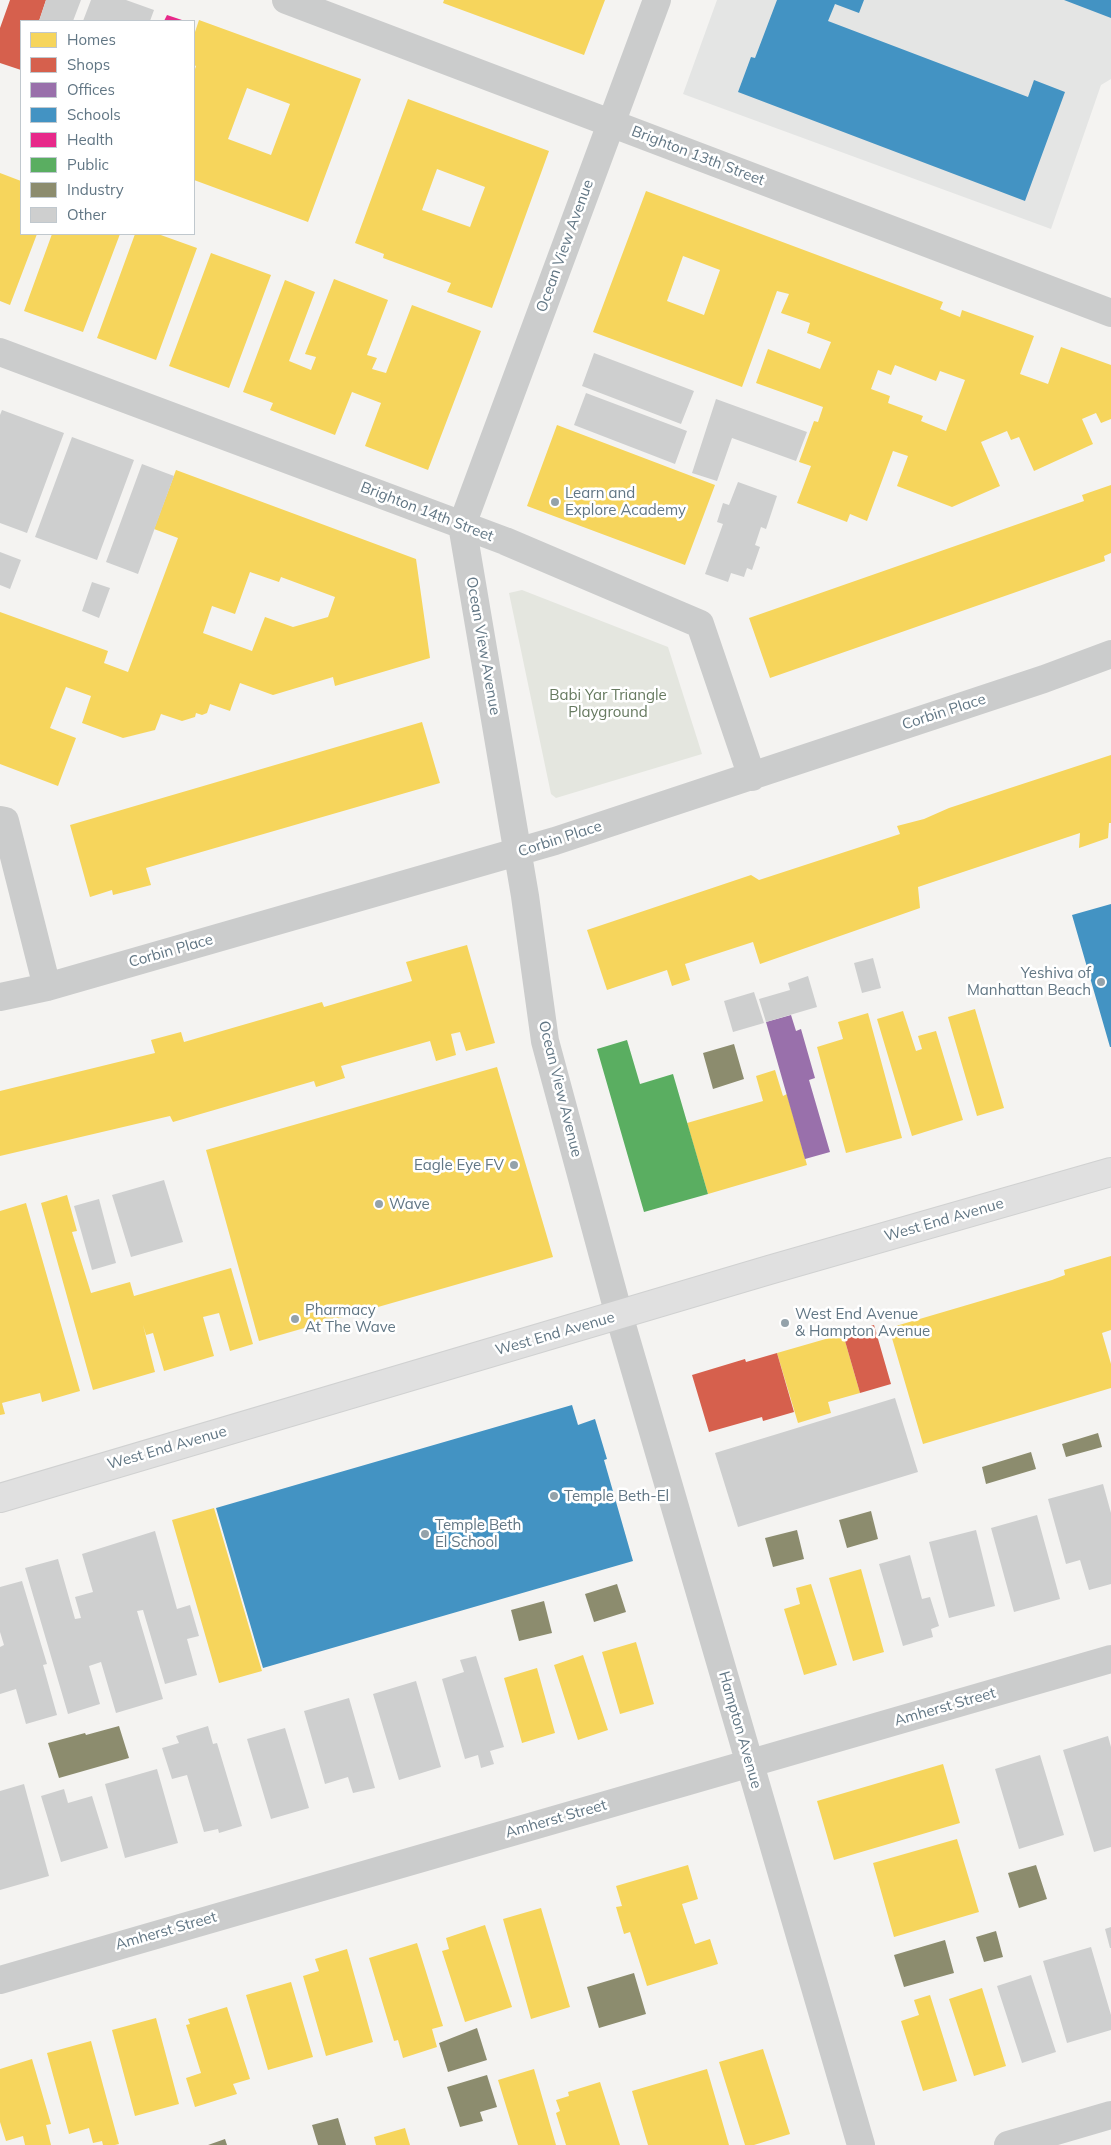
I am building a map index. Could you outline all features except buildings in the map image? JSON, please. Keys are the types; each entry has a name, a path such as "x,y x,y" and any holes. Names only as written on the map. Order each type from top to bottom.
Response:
{"main road":[{"name":"West End Avenue","path":"0,1498 1111,1172"}],"street":[{"name":"Brighton 13th Street","path":"286,0 1111,313"},
{"name":"Ocean View Avenue","path":"620,1315 545,1041 518,853 462,525 657,0"},
{"name":"Brighton 14th Street","path":"0,352 462,525 700,624 752,776"},
{"name":"Corbin Place","path":"0,997 47,986 518,853 1044,679 1111,654"},
{"path":"0,820 5,822 47,986"},
{"name":"Hampton Avenue","path":"620,1315 861,2145"},
{"name":"Amherst Street","path":"0,1980 1111,1659"},
{"path":"1008,2145 1111,2115"}],"shaded area":[{"path":"717,0 1111,0 1111,79 1101,85 1051,229 683,94"}],"green space":[{"name":"Babi Yar Triangle Playground","path":"522,590 668,647 702,754 556,798 551,794 509,593"}],"place":[{"name":"Learn and Explore Academy","path":"555,502"},
{"name":"Yeshiva of Manhattan Beach","path":"1101,982"},
{"name":"Eagle Eye FV","path":"514,1165"},
{"name":"Wave","path":"379,1204"},
{"name":"Pharmacy At The Wave","path":"295,1319"},
{"name":"West End Avenue & Hampton Avenue","path":"785,1323"},
{"name":"Temple Beth-El","path":"554,1496"},
{"name":"Temple Beth El School","path":"425,1534"}]}
